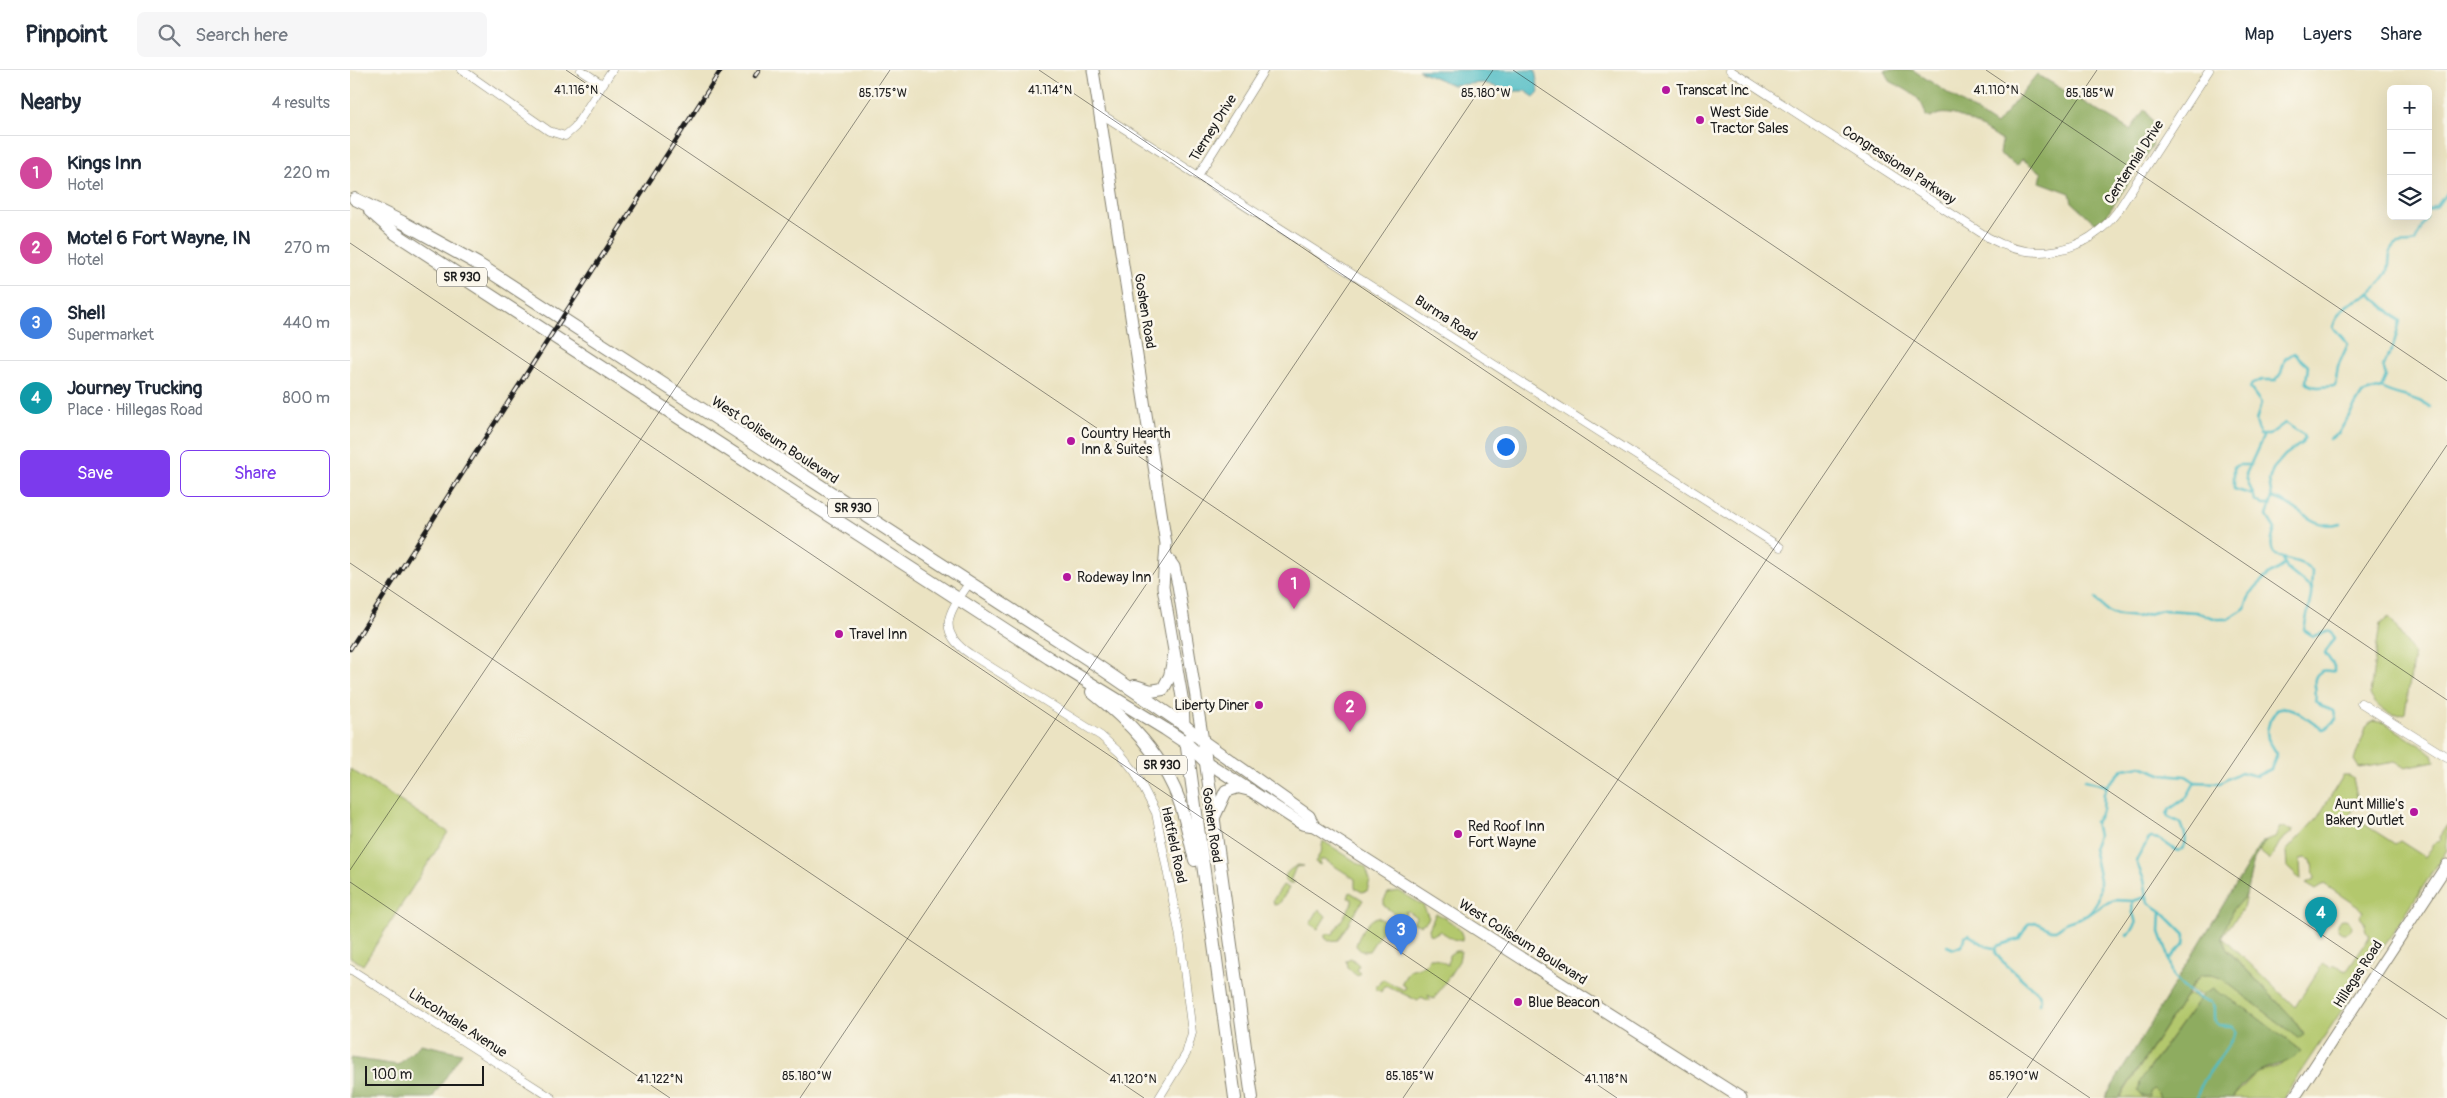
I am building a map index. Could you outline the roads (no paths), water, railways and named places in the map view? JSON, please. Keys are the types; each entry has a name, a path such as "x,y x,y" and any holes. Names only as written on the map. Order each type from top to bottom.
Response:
{"highway":[{"name":"West Coliseum Boulevard","path":"352,197 478,264 970,582 1184,725 1203,741"},
{"name":"West Coliseum Boulevard","path":"352,197 396,234 1049,658 1186,743 1205,761"},
{"path":"1118,680 1151,691 1163,689 1170,676 1174,656"},
{"name":"SR 930","path":"1049,658 1104,701 1137,732 1158,757 1179,799 1210,914"},
{"name":"Goshen Road","path":"1184,725 1235,1098"},
{"name":"SR 930","path":"1203,741 1252,1098"},
{"path":"1213,820 1226,791 1238,787 1250,790"}],"main road":[{"name":"Goshen Road","path":"1093,70 1167,557 1174,567 1178,585 1203,741"},
{"name":"Goshen Road","path":"1167,557 1163,567 1163,587 1183,703 1184,725"},
{"name":"West Coliseum Boulevard","path":"1203,741 1309,816 1314,826"},
{"name":"West Coliseum Boulevard","path":"1205,761 1302,824 1314,826 1742,1098"},
{"name":"Hillegas Road","path":"2294,1098 2447,865"}],"street":[{"path":"462,70 549,131 565,136 575,127 612,70"},
{"path":"581,70 602,84"},
{"name":"Tierney Drive","path":"1198,174 1264,70"},
{"name":"Congressional Parkway","path":"1730,70 1988,238 2012,248 2029,252 2065,250"},
{"name":"Centennial Drive","path":"2065,250 2091,238 2112,219 2209,70"},
{"name":"Burma Road","path":"1098,112 1198,174 1780,547"},
{"path":"958,599 970,582"},
{"name":"Hatfield Road","path":"958,599 947,624 950,636 958,646 1101,736 1120,753 1135,772 1150,797 1158,822 1180,937 1192,1025 1186,1054 1160,1098"},
{"path":"2362,703 2447,757"},
{"name":"Lincolndale Avenue","path":"350,969 552,1098"}],"water":[{"path":"1418,70 1535,70 1539,92 1534,97 1525,91 1509,91 1484,83 1452,85"}],"waterway":[{"path":"2432,208 2437,206 2447,192"},
{"path":"2197,1098 2203,1082 2227,1048 2236,1031 2232,1026 2219,1025 2214,1020 2214,1007 2211,1002 2202,1000 2184,988 2173,976 2160,932 2161,911 2148,902 2144,880 2136,861 2151,838 2159,839 2179,851 2185,846 2186,838 2181,823 2168,817 2167,814 2170,809 2187,797 2195,782 2220,783 2241,772 2256,776 2271,769 2277,754 2268,739 2267,731 2270,720 2277,709 2283,708 2295,711 2323,729 2336,719 2334,711 2323,707 2315,701 2316,677 2322,671 2334,671 2334,666 2325,653 2335,638 2330,631 2313,636 2304,630 2311,596 2312,571 2305,565 2276,555 2272,550 2275,529 2267,516 2272,498 2269,480 2273,469 2285,455 2302,443 2305,438 2304,435 2285,423 2269,435 2260,435 2256,421 2261,403 2250,388 2252,384 2262,380 2276,380 2281,373 2285,359 2294,353 2308,366 2306,382 2316,387 2335,386 2338,366 2348,344 2333,327 2340,312 2372,291 2387,273 2390,253 2393,247 2398,244 2415,242 2425,220"},
{"path":"2330,439 2338,434 2362,394 2381,388 2386,376 2383,366 2393,347 2400,321 2369,293"},
{"path":"2381,388 2425,403 2430,407"},
{"path":"2263,437 2246,474 2255,500 2263,505 2270,505"},
{"path":"2251,465 2238,465 2234,467 2234,489 2253,495"},
{"path":"2272,498 2290,505 2321,524 2340,523"},
{"path":"2283,559 2287,569 2312,589"},
{"path":"2096,598 2106,611 2112,614 2136,617 2163,610 2196,612 2217,619 2228,619 2245,608 2255,588 2271,573 2284,565"},
{"path":"2089,914 2098,900 2100,890 2100,880 2093,848 2098,836 2095,822 2103,810 2104,793 2108,784 2124,769 2141,766 2161,774 2186,776 2195,782"},
{"path":"2085,780 2107,786"},
{"path":"2039,1004 2041,999 2039,994 2000,959 1996,953 1997,946 2019,939 2028,924 2035,922 2051,930 2056,930 2067,922 2088,915 2104,904 2115,900 2133,901 2146,897"},
{"path":"2127,935 2135,926 2132,912 2133,902"},
{"path":"2161,911 2185,935 2184,944 2169,960"},
{"path":"1947,946 1954,949 1961,946 1965,937 1969,935 1986,946 1994,948"}],"railway":[{"path":"350,649 721,70"},
{"path":"755,76 759,70"}],"place":[{"name":"Transcat Inc","path":"1666,90"},
{"name":"West Side Tractor Sales","path":"1700,120"},
{"name":"Country Hearth Inn & Suites","path":"1071,441"},
{"name":"Rodeway Inn","path":"1067,577"},
{"name":"Kings Inn","path":"1294,609"},
{"name":"Travel Inn","path":"839,634"},
{"name":"Liberty Diner","path":"1259,705"},
{"name":"Motel 6 Fort Wayne, IN","path":"1350,732"},
{"name":"Aunt Millie's Bakery Outlet","path":"2414,812"},
{"name":"Red Roof Inn Fort Wayne","path":"1458,834"},
{"name":"Journey Trucking","path":"2321,938"},
{"name":"Shell","path":"1401,955"},
{"name":"Blue Beacon","path":"1518,1002"}]}
